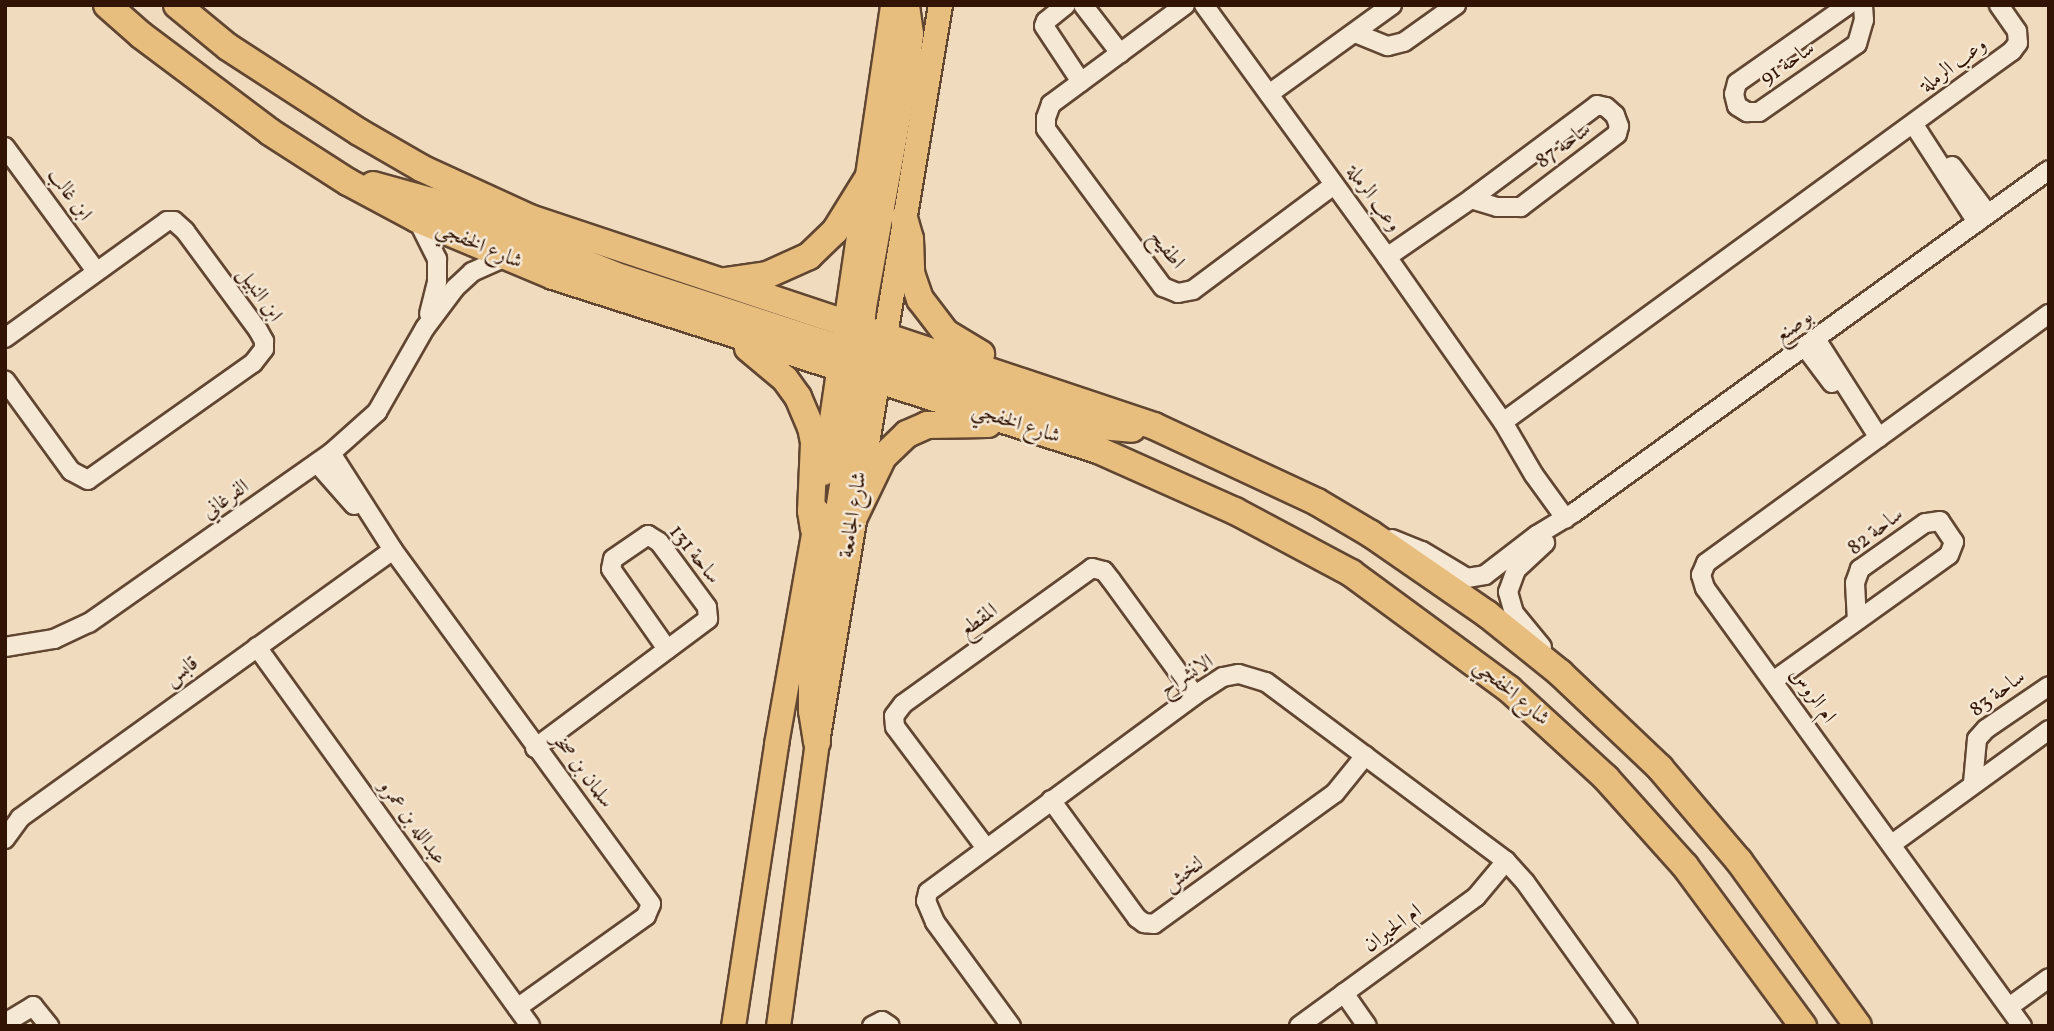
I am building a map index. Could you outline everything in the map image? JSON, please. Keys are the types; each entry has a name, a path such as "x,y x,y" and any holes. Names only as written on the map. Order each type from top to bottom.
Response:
{"highway":[{"name":"شارع الخفجي","path":"107,5 203,83 348,182 417,219 504,258 733,336 1000,373 1154,426 1305,496 1371,534 1487,614 1560,673 1660,768 1718,835 1858,1026"},
{"name":"شارع الخفجي","path":"177,5 228,47 297,93 421,168 530,218 715,281 860,353 1022,426 1098,450 1235,511 1351,573 1456,648 1558,732 1641,816 1685,866 1803,1026"},
{"path":"817,742 812,711 813,681 860,353 907,63 910,34 906,5"},
{"path":"715,281 767,275 809,256 835,231 868,178"},
{"path":"348,182 383,186 414,195 614,275 1100,426 1127,429 1154,426"},
{"path":"904,218 910,239 914,286 927,312 946,333 988,359 1000,373"},
{"path":"733,336 775,368 799,397 806,413 814,443 811,511 814,528"},
{"path":"854,517 883,457 907,434 927,425 1022,426"}],"main road":[{"name":"شارع الجامعة","path":"778,1026 817,742 854,517 868,178 892,5"},
{"name":"شارع الجامعة","path":"733,1026 776,744 814,528 860,353 904,218 940,5"}],"street":[{"path":"1066,5 1044,26 1081,82"},
{"path":"1083,5 1120,54"},
{"name":"اطفيح","path":"1185,5 1051,104 1046,129 1163,287 1178,293 1193,290 1334,185"},
{"name":"وعب الرملة","path":"1204,5 1387,257 1518,444 1542,468 1571,516"},
{"path":"1269,94 1392,5"},
{"path":"1355,33 1388,46 1404,42 1456,5"},
{"name":"ساحة 91","path":"1847,5 1737,83 1734,94 1737,106 1747,112 1759,112 1857,44 1864,20 1863,5"},
{"name":"وعب الرملة","path":"1503,422 2012,51 2018,43 2017,31 1999,5"},
{"name":"ساحة 87","path":"1387,257 1471,199 1597,105 1606,107 1615,115 1619,126 1617,134 1521,207 1497,207 1471,199"},
{"name":"وعب الرملة","path":"1914,125 1933,151 1943,173 1982,218"},
{"name":"ابن غالب","path":"5,147 96,271"},
{"name":"بوصنع","path":"1371,534 1422,551 1459,575 1474,578 1492,571 1537,535 1571,516 2049,170"},
{"name":"الفرغاني","path":"417,219 434,250 438,272 425,328"},
{"name":"ابن النبيل","path":"5,338 160,224 174,221 185,232 264,341 264,349 253,363 88,480 71,471 5,380"},
{"name":"الفرغاني","path":"5,647 54,639 89,623 324,458 377,412 425,328 463,279 504,258"},
{"name":"ام الروس","path":"2022,1026 1705,588 1702,569 1706,563 2049,314"},
{"path":"1810,343 1851,407 1861,412 1879,438"},
{"name":"سلمان بن صخر","path":"324,458 651,904 646,916 517,1008"},
{"name":"بوصنع","path":"1560,673 1514,613 1508,592 1516,570 1571,516"},
{"name":"ساحة 82","path":"1773,681 1949,555 1954,542 1940,522 1925,523 1860,569 1855,583 1857,619"},
{"name":"ساحة 131","path":"535,748 705,623 709,612 659,542 648,535 613,559 611,569 667,649"},
{"name":"قابس","path":"5,839 20,818 393,550"},
{"name":"المقطع","path":"986,848 895,727 894,716 903,704 1092,568 1104,571 1195,695"},
{"name":"عبدالله بن عمرو","path":"257,647 530,1026"},
{"name":"الانشراح","path":"1010,1026 935,922 926,901 935,884 1195,695 1231,674 1256,677 1506,861 1525,882 1628,1026"},
{"name":"ساحة 83","path":"1973,783 1977,739 1986,729 2049,686"},
{"path":"1892,844 2049,730"},
{"name":"لنخش","path":"1051,800 1130,909 1144,923 1154,923 1335,793 1365,756"},
{"name":"ام الحيران","path":"1299,1026 1476,897 1506,861"},
{"path":"2009,1007 2049,978"},
{"path":"1344,993 1367,1026"},
{"path":"5,1023 33,1006 49,1026"},
{"path":"873,1026 882,1021 890,1026"}]}
